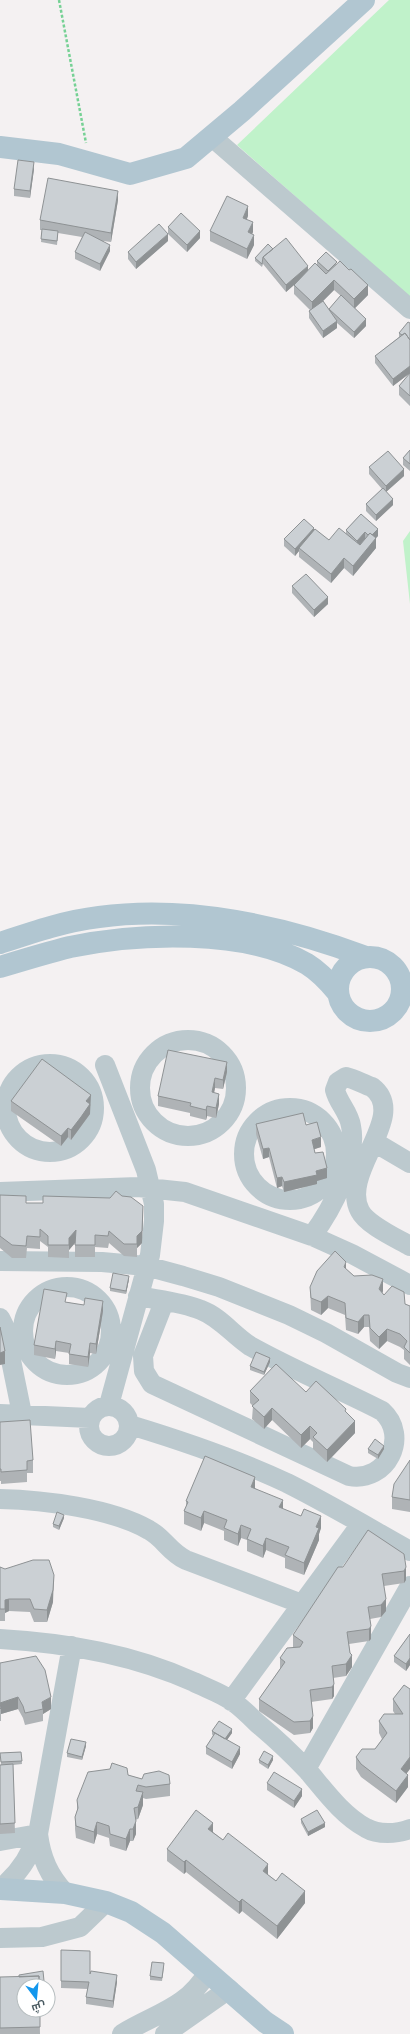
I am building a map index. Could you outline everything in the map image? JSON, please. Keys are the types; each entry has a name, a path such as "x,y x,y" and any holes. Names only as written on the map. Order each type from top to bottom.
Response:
{"main road":[{"path":"0,147 59,154 130,174 186,158 212,137 364,0"},
{"path":"0,943 71,922 128,914 156,914 210,918 263,927 315,940 366,957 377,958 387,962 402,970 400,979 402,990 400,1002 402,1008 381,1019 371,1021 361,1020 352,1015 345,1008 338,993 319,973 296,958 261,947 216,939 145,938 95,943 47,953 0,967"},
{"path":"338,993 342,973 357,960 366,957"},
{"path":"0,1889 65,1893 106,1902 131,1912 163,1933 265,2022 283,2034"}],"street":[{"path":"212,137 410,309"},
{"path":"187,1040 205,1043 220,1052 226,1059 235,1076 236,1085 234,1103 225,1119 211,1130 194,1136 175,1135 167,1132 152,1121 142,1105 139,1087 141,1078 148,1061 160,1048 187,1040"},
{"path":"40,1064 57,1064 73,1070 85,1081 93,1100 92,1121 84,1136 71,1146 55,1151 38,1150 23,1143 12,1131 6,1115 6,1098 13,1083 25,1071 40,1064"},
{"path":"85,1081 107,1069 141,1078"},
{"path":"107,1069 146,1170 151,1187 154,1221 153,1238 138,1296 116,1347 109,1405"},
{"path":"312,1236 336,1196 352,1147 351,1126 348,1116 335,1090 338,1082 342,1079 353,1079 384,1093 393,1105 394,1120 357,1192 357,1204 363,1216 367,1220 410,1246"},
{"path":"295,1108 312,1114 326,1124 334,1140 336,1157 332,1174 322,1188 307,1197 290,1201 273,1197 258,1188 252,1181 245,1165 244,1147 250,1131 262,1118 278,1110 295,1108"},
{"path":"225,1119 250,1131"},
{"path":"381,1146 410,1163"},
{"path":"0,1192 151,1187 202,1197 312,1236 352,1254 410,1285"},
{"path":"0,1261 58,1260 146,1266 197,1280 254,1300 326,1333 397,1373 410,1378"},
{"path":"61,1287 81,1289 98,1300 108,1313 116,1347 95,1365 81,1373 64,1375 48,1372 35,1362 26,1349 22,1333 25,1316 33,1302 45,1292 61,1287"},
{"path":"138,1296 196,1308 208,1314 240,1340 382,1410 393,1421 397,1436 388,1461 375,1474 357,1478 349,1476 152,1384 144,1371 143,1356 164,1302"},
{"path":"0,1318 4,1326 7,1379 22,1414"},
{"path":"109,1405 123,1411 128,1418 130,1426 124,1440 117,1445 109,1446 101,1445 95,1441 90,1434 88,1426 90,1418 94,1412 101,1407 109,1405"},
{"path":"0,1414 90,1418"},
{"path":"130,1426 177,1439 249,1466 287,1484 410,1551"},
{"path":"0,1498 52,1502 122,1519 152,1532 171,1551 182,1558 302,1604"},
{"path":"231,1701 361,1524"},
{"path":"306,1769 410,1586"},
{"path":"0,1639 72,1646 120,1656 154,1666 187,1679 231,1701 272,1736 306,1769 343,1810 367,1829 386,1833 410,1829"},
{"path":"0,1889 11,1880 27,1859 38,1834 72,1646"},
{"path":"0,1840 38,1834"},
{"path":"38,1834 43,1861 56,1884 65,1893"},
{"path":"0,1938 42,1937 80,1927 106,1902"},
{"path":"122,2034 184,2002 202,1983 208,1972"},
{"path":"165,2034 229,1989"}],"path":[{"path":"59,0 89,163"}],"green space":[{"path":"389,0 410,0 410,297 237,145"},
{"path":"410,531 410,604 403,541"}],"building":[{"path":"18,160 34,162 30,191 14,189"},
{"path":"48,178 118,191 111,233 40,220"},
{"path":"227,196 248,206 243,218 253,222 248,232 254,235 247,249 210,231"},
{"path":"181,213 200,231 187,245 168,227"},
{"path":"159,224 168,234 136,262 128,252"},
{"path":"42,229 58,231 57,241 41,239"},
{"path":"85,232 110,245 100,264 75,252"},
{"path":"286,238 308,266 286,285 263,257"},
{"path":"268,244 273,249 263,257 262,264 255,258"},
{"path":"326,252 337,262 328,271 317,261"},
{"path":"340,261 368,285 354,299 334,280 312,302 294,285 315,263 326,274"},
{"path":"341,295 366,319 354,332 329,309"},
{"path":"323,301 337,321 323,331 309,311"},
{"path":"408,322 410,323 410,340 405,333 402,335 399,333"},
{"path":"405,333 410,340 410,366 393,379 375,356"},
{"path":"410,373 410,396 399,386"},
{"path":"410,450 410,464 403,458"},
{"path":"388,451 404,469 386,486 369,467"},
{"path":"383,488 393,499 376,515 366,504"},
{"path":"361,514 378,529 372,535 370,533 368,535 365,532 357,541 346,530"},
{"path":"304,519 314,528 295,549 284,539"},
{"path":"339,528 360,545 370,533 376,538 353,566 344,558 331,574 299,548 315,529 329,540"},
{"path":"306,574 328,597 314,610 292,586"},
{"path":"168,1050 227,1062 223,1080 215,1078 212,1092 219,1094 216,1108 207,1106 206,1110 190,1106 191,1103 158,1096"},
{"path":"42,1059 91,1095 86,1101 90,1104 81,1117 71,1130 68,1128 61,1136 11,1101"},
{"path":"303,1113 306,1125 317,1122 321,1137 312,1140 315,1153 323,1152 327,1168 316,1171 317,1175 284,1182 282,1177 277,1178 269,1148 263,1149 256,1124"},
{"path":"116,1191 122,1196 131,1197 143,1206 142,1231 137,1236 137,1244 124,1244 109,1231 108,1236 95,1235 95,1245 75,1245 76,1230 69,1238 69,1245 48,1245 48,1236 40,1229 40,1237 27,1236 26,1246 12,1245 0,1236 0,1195 26,1196 26,1203 43,1203 43,1196 110,1198"},
{"path":"335,1251 346,1262 344,1267 354,1276 372,1275 383,1279 379,1289 384,1295 392,1286 404,1292 405,1304 410,1306 410,1353 404,1347 407,1341 400,1334 387,1329 379,1337 370,1328 369,1315 364,1315 358,1322 346,1318 345,1303 328,1296 321,1302 311,1298 310,1287 317,1271"},
{"path":"113,1273 129,1276 126,1291 110,1288"},
{"path":"44,1289 67,1293 65,1302 84,1305 85,1298 103,1301 96,1344 90,1343 88,1357 69,1354 71,1344 56,1341 55,1349 34,1345"},
{"path":"0,1327 5,1351 0,1353"},
{"path":"256,1352 270,1358 264,1372 250,1366"},
{"path":"276,1364 306,1392 316,1381 346,1409 345,1411 355,1421 327,1450 313,1437 317,1433 310,1426 301,1435 272,1408 264,1417 252,1406 259,1400 250,1391"},
{"path":"30,1420 33,1460 27,1461 27,1470 1,1472 0,1422"},
{"path":"375,1439 384,1446 378,1455 368,1449"},
{"path":"205,1456 255,1477 251,1487 283,1500 279,1507 301,1516 304,1509 321,1516 316,1527 319,1528 304,1563 285,1555 289,1547 266,1538 263,1546 247,1539 251,1529 241,1525 238,1534 224,1528 227,1520 204,1511 201,1518 184,1511 188,1502 186,1501"},
{"path":"410,1460 410,1500 392,1497 394,1484"},
{"path":"57,1512 64,1515 59,1526 53,1524"},
{"path":"368,1530 404,1554 406,1567 404,1571 382,1574 386,1599 381,1605 368,1607 371,1626 369,1629 347,1632 350,1653 352,1655 346,1664 332,1666 334,1684 332,1687 310,1690 313,1716 310,1721 294,1722 259,1699 285,1662 280,1658 287,1648 300,1647 303,1642 293,1635 338,1567 343,1567"},
{"path":"33,1560 49,1560 54,1575 53,1590 47,1610 34,1609 30,1599 5,1600 5,1609 0,1609 0,1567 5,1569"},
{"path":"410,1634 410,1658 406,1664 394,1656"},
{"path":"36,1656 45,1670 51,1697 42,1702 43,1709 25,1713 18,1697 0,1703 0,1663"},
{"path":"404,1685 410,1689 410,1757 401,1769 408,1775 396,1791 361,1764 356,1757 362,1749 375,1749 387,1733 379,1721 384,1714 403,1714 393,1699"},
{"path":"219,1721 232,1729 225,1739 212,1731"},
{"path":"215,1733 240,1747 232,1762 206,1747"},
{"path":"71,1739 86,1742 82,1757 67,1753"},
{"path":"264,1751 273,1756 268,1765 259,1760"},
{"path":"21,1752 22,1761 1,1762 0,1753"},
{"path":"112,1763 127,1768 128,1775 142,1779 144,1774 159,1771 169,1775 170,1784 146,1787 138,1785 136,1791 143,1792 138,1807 134,1808 136,1821 133,1829 130,1829 126,1839 110,1834 109,1826 97,1822 94,1832 76,1826 75,1817 78,1808 77,1800 88,1772 110,1769"},
{"path":"13,1764 15,1823 0,1824 0,1765"},
{"path":"274,1772 302,1789 294,1801 267,1783"},
{"path":"196,1810 213,1823 208,1829 223,1840 228,1833 268,1864 263,1871 276,1881 282,1873 305,1891 277,1926 242,1899 239,1902 186,1860 184,1862 167,1849"},
{"path":"317,1810 325,1823 308,1832 301,1819"},
{"path":"61,1950 90,1951 90,1974 91,1971 117,1975 113,2001 86,1997 89,1982 61,1981"},
{"path":"152,1962 164,1963 162,1978 150,1976"},
{"path":"43,1971 44,1978 39,1978 39,1976 19,1977 19,1975"},
{"path":"39,1976 39,1978 16,1978 16,2018 40,2018 40,2027 0,2028 0,1977"}]}
